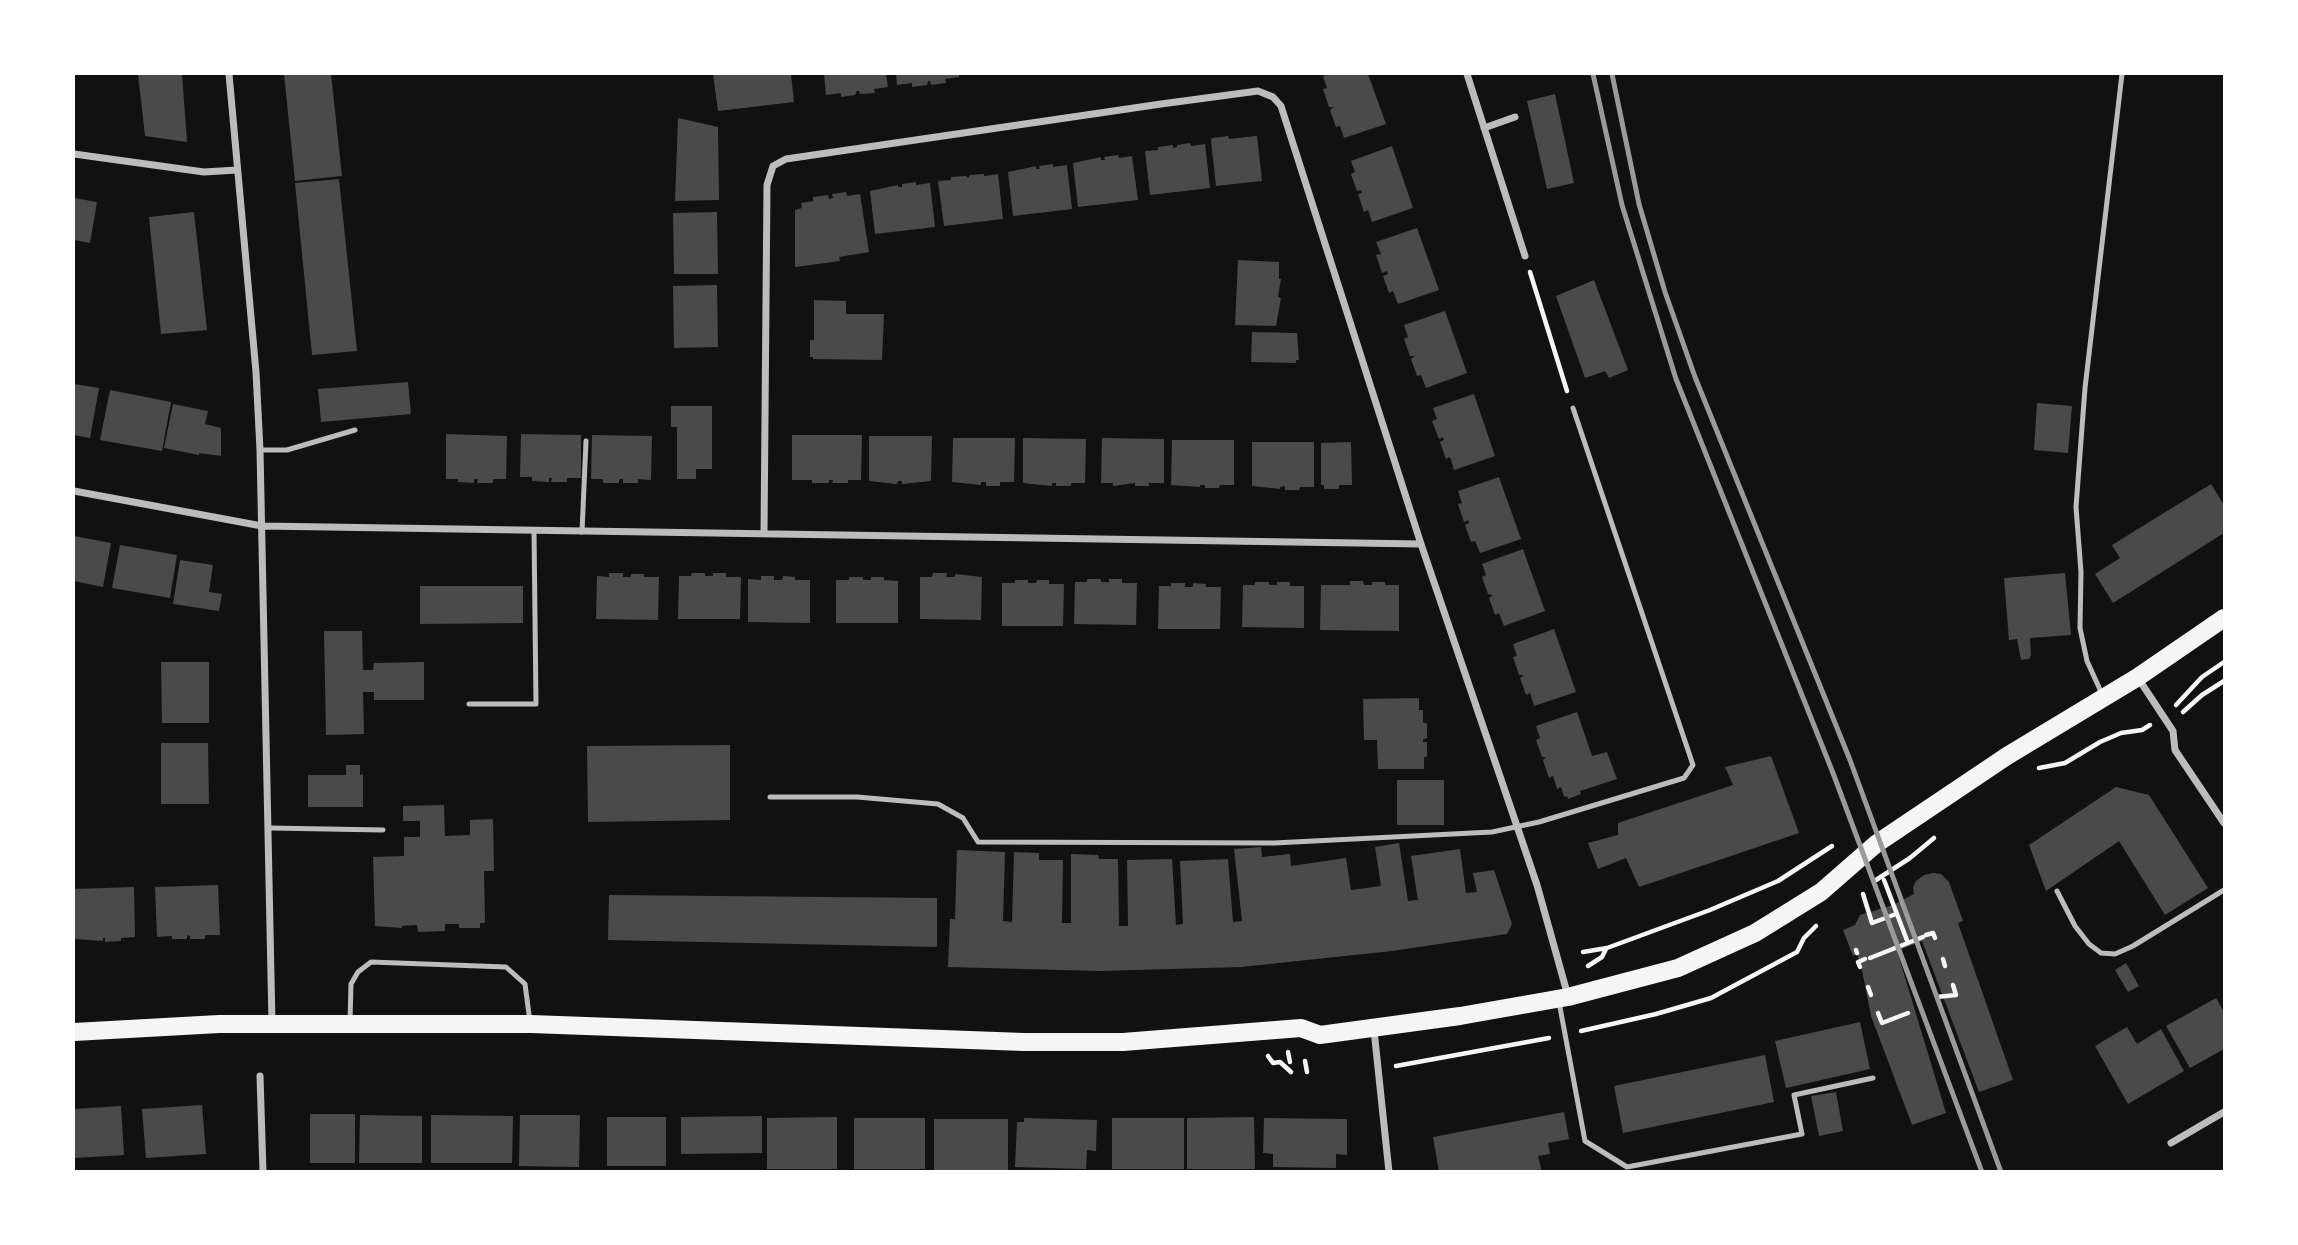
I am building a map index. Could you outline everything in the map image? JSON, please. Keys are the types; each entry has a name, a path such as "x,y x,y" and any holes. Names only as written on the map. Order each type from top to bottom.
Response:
{"main road":[{"path":"74,1032 219,1024 531,1024 1024,1042 1123,1042 1301,1028 1320,1035 1460,1016 1563,998 1678,968 1755,933 1821,892 1875,844 2020,748 2138,677 2224,618"}],"street":[{"path":"229,74 256,372 260,450 272,1024"},
{"path":"1467,74 1525,256"},
{"path":"764,533 767,185 773,166 786,159 924,137 1258,91 1273,97 1281,106 1421,544 1537,885 1563,998"},
{"path":"1484,128 1515,117"},
{"path":"74,154 204,172 237,170"},
{"path":"74,491 262,526 1421,544"},
{"path":"2138,677 2173,731 2175,750 2224,823"},
{"path":"1374,1027 1389,1171"},
{"path":"261,1076 263,1171"},
{"path":"2171,1143 2224,1112"}],"lane":[{"path":"2104,698 2087,661 2080,628 2081,572 2076,507 2085,387 2122,74"},
{"path":"770,797 857,797 938,804 963,818 978,842 1274,843 1492,832 1588,809 1684,778 1693,765 1573,408"},
{"path":"260,450 287,450 355,430"},
{"path":"582,531 586,441"},
{"path":"469,704 536,704 534,531"},
{"path":"270,828 383,830"},
{"path":"2057,891 2075,926 2089,944 2101,953 2115,954 2133,946 2224,890"},
{"path":"350,1024 351,984 358,972 371,962 506,967 525,984 531,1024"},
{"path":"1563,998 1565,1034 1585,1141 1627,1167 1802,1134 1794,1096 1873,1078"}],"path":[{"path":"1525,256 1573,408"},
{"path":"2182,701 2202,677 2224,662"},
{"path":"2177,717 2202,695 2224,681"},
{"path":"2032,769 2065,763 2099,742 2121,733 2142,730 2154,722"},
{"path":"1889,871 1918,850"},
{"path":"1884,880 1908,943"},
{"path":"1583,952 1607,948 1710,910 1777,881"},
{"path":"1863,894 1872,923 1896,914"},
{"path":"1394,1066 1565,1034 1656,1014 1711,998 1797,952 1804,938 1812,932"},
{"path":"1861,958 1933,933 1935,938"},
{"path":"1587,966 1602,957 1607,948"},
{"path":"1943,959 1945,966"},
{"path":"1937,997 1956,995 1952,985"},
{"path":"1868,987 1871,995"},
{"path":"1878,1013 1882,1023 1908,1013"},
{"path":"1305,1061 1307,1072"}],"building":[{"path":"138,74 182,74 187,142 145,136"},
{"path":"284,74 331,74 342,176 295,181"},
{"path":"713,74 791,74 794,102 718,111"},
{"path":"824,74 886,74 888,87 874,89 875,93 860,94 857,91 855,95 841,97 841,93 826,95"},
{"path":"896,74 959,74 959,77 945,79 946,83 931,85 928,81 927,85 912,87 912,83 897,85"},
{"path":"1368,74 1386,124 1344,138 1340,126 1336,127 1330,110 1334,107 1329,107 1323,89 1327,88 1323,76"},
{"path":"1555,94 1574,183 1547,189 1527,101"},
{"path":"678,118 718,127 719,200 675,201"},
{"path":"1228,136 1229,139 1257,136 1262,181 1216,186 1211,141 1212,138"},
{"path":"1190,143 1191,146 1205,144 1210,188 1150,195 1145,151"},
{"path":"1392,146 1413,208 1372,222 1368,210 1364,212 1358,194 1362,193 1361,190 1357,191 1351,174 1355,172 1351,161"},
{"path":"1118,155 1119,158 1132,156 1138,200 1078,207 1073,163 1101,157 1101,160 1105,160 1104,157"},
{"path":"1053,164 1053,167 1067,165 1072,209 1013,216 1008,172 1036,166 1036,169 1040,169 1039,166"},
{"path":"998,174 1003,219 944,226 938,181"},
{"path":"339,179 357,351 312,355 295,183"},
{"path":"916,182 916,185 930,183 935,227 875,234 870,191 898,185 902,187 902,184"},
{"path":"846,192 847,196 860,194 869,252 839,257 840,261 795,267 795,210 802,208 801,203 813,201 813,197 828,195 829,199 833,198 832,194"},
{"path":"74,198 97,202 90,243 74,240"},
{"path":"194,212 207,330 161,334 149,217"},
{"path":"717,212 718,274 674,274 673,213"},
{"path":"1417,228 1439,290 1398,304 1393,291 1389,293 1383,276 1388,274 1387,271 1382,273 1376,255 1381,254 1376,242"},
{"path":"1238,260 1279,262 1281,279 1278,297 1281,298 1276,326 1235,325"},
{"path":"1594,280 1628,370 1609,378 1605,371 1585,378 1556,296"},
{"path":"717,285 718,347 674,348 673,286"},
{"path":"814,300 846,301 846,314 884,314 882,360 810,357 810,340 814,340"},
{"path":"1445,311 1467,373 1426,388 1421,375 1417,376 1411,359 1415,356 1410,356 1404,339 1408,337 1404,325"},
{"path":"1252,332 1297,333 1299,360 1296,360 1296,363 1251,362"},
{"path":"408,382 411,414 321,422 318,389"},
{"path":"74,384 99,388 90,438 74,435"},
{"path":"110,390 171,402 162,451 100,440"},
{"path":"1474,394 1495,456 1454,470 1450,457 1446,459 1440,442 1444,440 1443,437 1439,439 1432,421 1437,419 1433,408"},
{"path":"2037,403 2072,406 2068,453 2034,450"},
{"path":"173,404 208,411 205,424 221,428 221,456 164,448"},
{"path":"671,406 712,406 712,469 696,469 696,479 677,479 677,427 671,427"},
{"path":"446,434 507,436 506,479 493,479 493,483 477,483 478,479 474,479 474,483 446,479"},
{"path":"521,434 581,435 581,478 567,478 567,482 551,482 552,478 549,478 549,482 520,477"},
{"path":"592,435 652,436 651,480 638,479 638,483 623,483 623,479 619,479 619,483 603,483 603,479 591,479"},
{"path":"792,435 862,435 861,480 848,480 848,483 832,483 833,480 829,480 829,483 812,483 812,480 792,480"},
{"path":"869,436 932,436 931,481 902,484 902,481 898,481 897,484 869,481"},
{"path":"953,438 1015,438 1014,482 986,486 986,482 981,482 981,485 952,482"},
{"path":"1023,438 1086,439 1085,483 1056,486 1056,483 1052,483 1052,486 1023,483"},
{"path":"1102,438 1164,439 1164,483 1149,483 1149,486 1135,486 1135,483 1113,486 1113,483 1101,483"},
{"path":"1172,440 1234,440 1234,485 1205,488 1205,485 1171,485"},
{"path":"1252,442 1314,442 1314,487 1285,490 1285,486 1280,489 1252,486"},
{"path":"1351,442 1352,485 1339,485 1339,489 1324,489 1324,485 1321,485 1321,443"},
{"path":"1499,477 1521,539 1480,553 1475,541 1471,542 1465,525 1469,523 1468,520 1464,522 1458,504 1462,503 1458,491"},
{"path":"2211,484 2224,505 2224,533 2113,603 2095,574 2120,558 2112,545"},
{"path":"74,536 111,543 103,587 74,581"},
{"path":"120,545 177,555 170,598 112,588"},
{"path":"1523,549 1545,611 1504,626 1499,613 1495,615 1489,598 1493,595 1488,594 1482,577 1486,575 1482,564"},
{"path":"180,560 213,565 209,592 222,594 219,611 173,604"},
{"path":"609,573 623,573 623,577 644,574 644,577 659,577 658,620 596,619 597,576 609,577"},
{"path":"692,573 713,576 713,573 726,573 726,577 741,577 740,619 678,619 679,576 691,576"},
{"path":"933,573 947,573 946,577 955,577 955,574 982,577 981,620 920,619 920,577 932,577"},
{"path":"2065,573 2071,635 2030,638 2031,655 2029,659 2021,660 2017,639 2009,640 2004,578"},
{"path":"761,576 774,576 774,580 782,580 783,576 795,577 795,580 810,580 810,623 748,622 748,579 761,580"},
{"path":"849,577 871,580 871,577 884,577 884,580 898,581 898,623 836,623 836,580 849,580"},
{"path":"1087,579 1109,582 1109,579 1122,579 1122,583 1137,583 1136,625 1074,624 1075,582 1087,582"},
{"path":"1015,580 1036,583 1037,580 1049,580 1049,584 1064,584 1063,626 1002,626 1002,583 1015,583"},
{"path":"1350,581 1363,581 1364,585 1385,582 1385,585 1399,585 1399,631 1320,630 1321,585 1350,585"},
{"path":"1255,582 1277,585 1277,582 1290,582 1290,586 1304,586 1304,628 1242,627 1243,585 1255,585"},
{"path":"1171,583 1185,583 1185,587 1193,587 1193,583 1206,584 1206,587 1221,587 1220,629 1158,629 1159,586 1171,586"},
{"path":"420,586 523,586 523,623 420,624"},
{"path":"1554,629 1576,692 1534,706 1530,693 1526,695 1520,678 1524,675 1519,675 1513,657 1517,656 1513,644"},
{"path":"324,631 362,631 363,670 373,670 374,663 424,662 424,700 374,700 374,692 363,692 364,734 326,735"},
{"path":"161,662 209,662 209,723 162,723"},
{"path":"1419,698 1423,723 1427,723 1427,738 1423,739 1423,742 1427,742 1424,769 1378,769 1377,740 1364,740 1363,699"},
{"path":"1577,712 1592,756 1607,752 1617,779 1580,791 1581,794 1568,799 1567,796 1564,797 1561,787 1557,789 1553,776 1549,778 1543,760 1546,757 1542,757 1536,740 1540,738 1536,726"},
{"path":"161,743 208,743 209,804 161,804"},
{"path":"730,745 730,820 588,822 587,746"},
{"path":"1771,756 1799,833 1639,887 1626,858 1598,869 1588,843 1618,835 1618,823 1733,785 1725,767"},
{"path":"346,765 360,765 360,775 363,774 363,807 308,807 308,775 346,775"},
{"path":"1397,780 1444,780 1444,825 1397,825"},
{"path":"2116,787 2149,795 2208,888 2165,915 2119,841 2046,891 2029,845"},
{"path":"444,805 445,836 470,835 470,820 493,819 494,871 484,871 485,923 480,923 480,928 459,928 459,924 445,924 445,931 418,932 417,925 402,928 375,926 373,857 404,856 404,837 420,837 420,821 403,821 403,806"},
{"path":"1399,843 1408,901 1418,900 1411,856 1460,849 1466,893 1477,892 1473,873 1494,870 1512,924 1507,934 1392,951 1241,967 1100,971 948,967 950,919 955,919 957,850 1005,852 1003,921 1012,922 1014,852 1039,853 1039,860 1063,860 1062,923 1071,923 1071,854 1118,859 1119,926 1128,926 1127,860 1172,859 1176,925 1183,924 1180,861 1228,859 1233,922 1242,921 1234,849 1261,847 1262,857 1290,854 1291,866 1346,858 1351,890 1381,886 1375,847"},
{"path":"1933,873 1941,874 1949,882 1963,921 1958,923 2013,1080 1979,1092 1922,941 1897,951 1946,1113 1912,1125 1871,1016 1861,965 1857,954 1853,956 1843,930 1855,925 1860,915 1893,905 1914,894 1916,881"},
{"path":"218,885 220,935 205,935 205,939 190,939 187,935 187,939 157,937 155,887"},
{"path":"134,887 135,937 105,942 105,938 103,941 74,939 74,889"},
{"path":"609,895 937,898 937,947 608,940"},
{"path":"2126,963 2139,986 2128,992 2115,970"},
{"path":"2216,998 2224,1012 2224,1049 2190,1068 2166,1026"},
{"path":"1860,1022 1870,1069 1786,1088 1775,1041"},
{"path":"2127,1027 2137,1044 2161,1029 2184,1071 2128,1104 2095,1046"},
{"path":"1765,1055 1774,1102 1623,1133 1614,1086"},
{"path":"1836,1092 1843,1131 1819,1136 1811,1096"},
{"path":"202,1105 206,1154 146,1158 142,1109"},
{"path":"121,1106 124,1155 74,1158 74,1109"},
{"path":"1564,1112 1569,1139 1548,1143 1550,1154 1538,1156 1542,1172 1439,1172 1433,1137"},
{"path":"310,1114 355,1114 355,1163 310,1163"},
{"path":"360,1115 422,1116 422,1163 359,1163"},
{"path":"431,1115 513,1116 512,1163 431,1163"},
{"path":"520,1115 580,1115 579,1167 519,1166"},
{"path":"762,1116 762,1153 681,1154 681,1117"},
{"path":"607,1117 666,1117 666,1166 607,1166"},
{"path":"837,1117 837,1169 767,1169 767,1118"},
{"path":"1254,1117 1255,1169 1187,1169 1187,1118"},
{"path":"854,1118 925,1118 925,1169 854,1169"},
{"path":"1024,1118 1097,1120 1096,1151 1087,1150 1086,1169 1015,1167 1017,1122 1024,1122"},
{"path":"1112,1118 1184,1118 1184,1169 1112,1169"},
{"path":"1264,1118 1347,1119 1347,1155 1336,1154 1336,1168 1273,1167 1273,1154 1263,1153"},
{"path":"934,1119 1008,1119 1008,1170 934,1170"}],"railway":[{"path":"1593,74 1622,205 1676,379 1833,773 1982,1172"},
{"path":"1612,74 1639,204 1665,292 1695,377 1850,760 2001,1172"}]}
